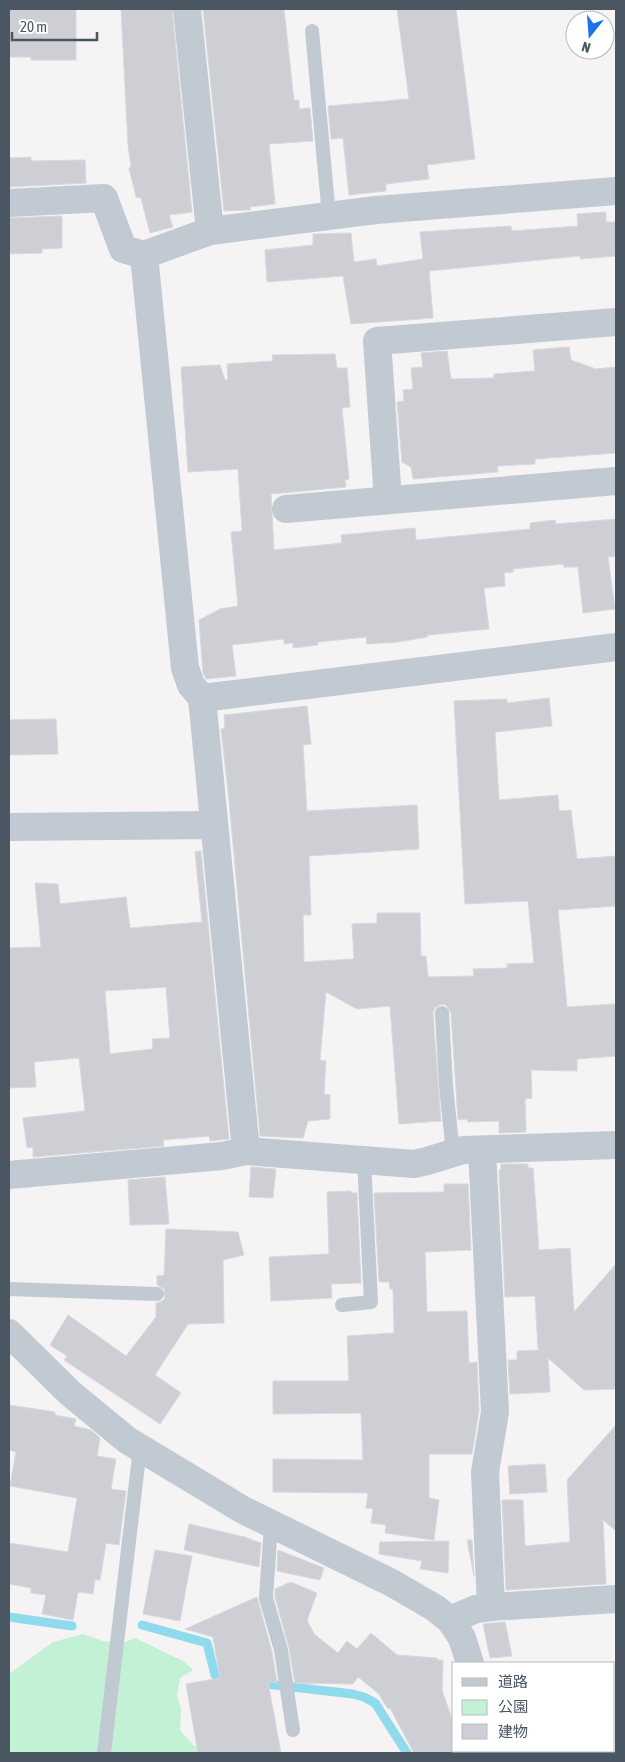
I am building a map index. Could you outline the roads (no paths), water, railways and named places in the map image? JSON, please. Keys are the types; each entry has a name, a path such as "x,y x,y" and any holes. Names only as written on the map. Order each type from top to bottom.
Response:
{"street":[{"path":"187,9 210,231"},
{"path":"9,202 104,198 122,249 144,254 210,231 386,210 616,191"},
{"path":"144,254 185,668 191,686 202,698 246,1151"},
{"path":"388,500 377,342 616,322"},
{"path":"286,509 616,481"},
{"path":"202,698 616,647"},
{"path":"9,827 213,825"},
{"path":"9,1175 222,1156 246,1151 414,1164 427,1162 463,1150 616,1145"},
{"path":"482,1150 495,1404 485,1472 491,1607"},
{"path":"9,1333 70,1393 114,1430 140,1448 243,1510 392,1583 435,1608 450,1620 462,1638 470,1662"},
{"path":"450,1620 476,1609 491,1607 616,1599"}],"lane":[{"path":"312,31 329,216"},
{"path":"442,1013 446,1086 453,1152"},
{"path":"342,1305 371,1302 364,1160"},
{"path":"9,1289 156,1294"},
{"path":"104,1753 140,1448"},
{"path":"274,1525 270,1539 266,1598 278,1637 294,1730"}],"waterway":[{"path":"9,1617 72,1626"},
{"path":"142,1625 207,1643 215,1675 219,1680 229,1681"},
{"path":"257,1683 353,1694 364,1697 375,1703 407,1753"}]}
